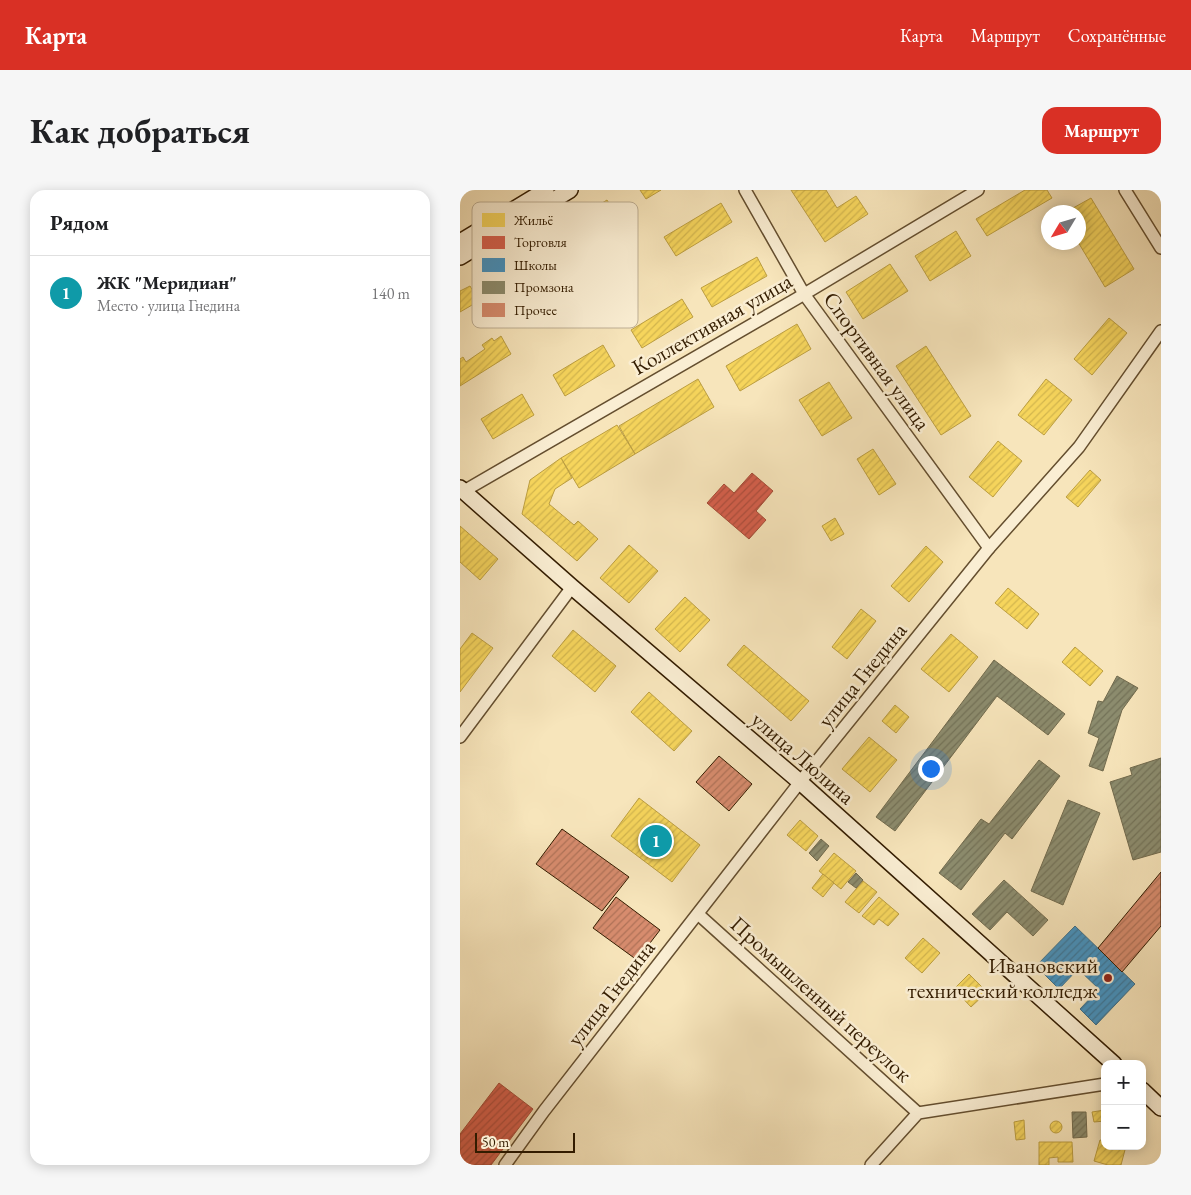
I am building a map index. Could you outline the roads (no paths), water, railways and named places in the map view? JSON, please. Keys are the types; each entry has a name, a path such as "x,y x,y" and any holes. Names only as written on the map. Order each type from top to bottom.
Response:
{"main road":[{"path":"526,202 546,190"},
{"path":"551,202 570,190"},
{"path":"460,242 472,235"},
{"path":"460,258 472,251"},
{"name":"улица Люлина","path":"462,490 800,782 1110,1060"},
{"path":"1146,1094 1161,1108"}],"street":[{"name":"Спортивная улица","path":"745,190 804,294 989,548"},
{"name":"Коллективная улица","path":"462,490 804,294 978,190"},
{"path":"1125,190 1161,248"},
{"name":"улица Гнедина","path":"505,1165 544,1111 800,782 989,548 1079,447 1161,331"},
{"path":"460,736 572,587"},
{"name":"Промышленный переулок","path":"698,914 918,1113"},
{"path":"871,1165 918,1113 1101,1085"}],"place":[{"name":"ЖК \"Меридиан\"","path":"656,841"},
{"name":"Ивановский технический колледж","path":"1108,978"}]}
